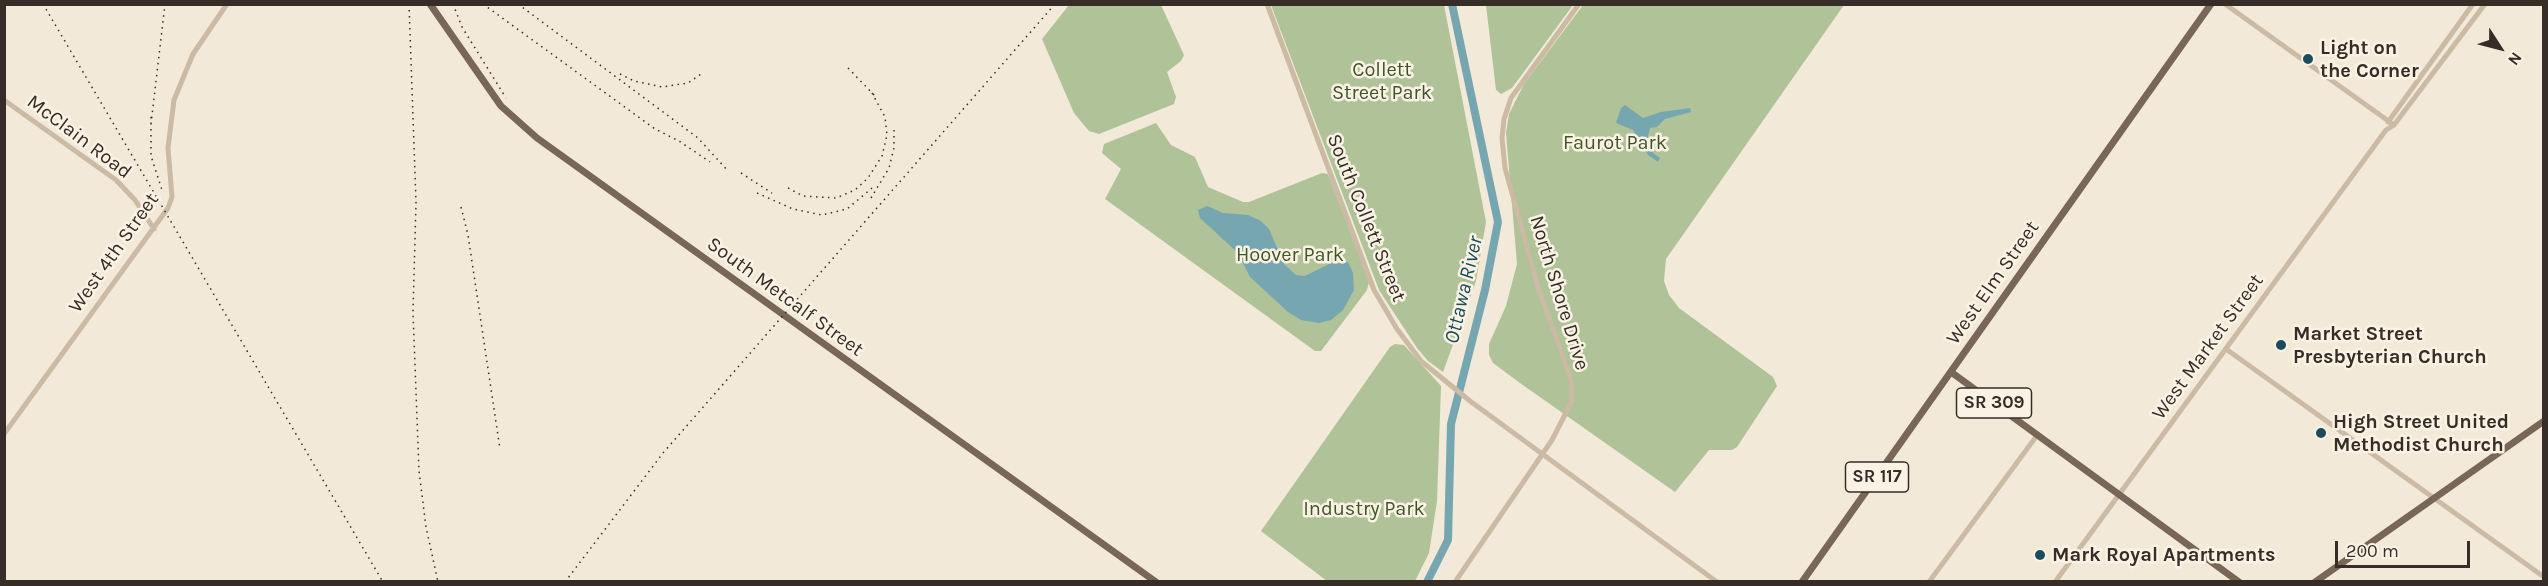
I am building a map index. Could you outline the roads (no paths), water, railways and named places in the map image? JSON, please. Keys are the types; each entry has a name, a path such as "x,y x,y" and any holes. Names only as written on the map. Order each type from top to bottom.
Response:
{"main road":[{"name":"South Metcalf Street","path":"430,4 501,106 537,138 1156,582"},
{"name":"West Elm Street","path":"1802,582 2211,4"},
{"name":"SR 309","path":"1951,372 2240,582"},
{"path":"2314,582 2544,421"}],"street":[{"name":"West 4th Street","path":"4,434 154,229 171,201 168,148 170,120 176,92 193,54 227,4"},
{"name":"South Collett Street","path":"1267,4 1374,290 1405,340 1437,375 1470,401 1717,582"},
{"name":"North Shore Drive","path":"1455,582 1567,414 1573,386 1538,287 1505,168 1502,138 1504,119 1511,98 1579,4"},
{"path":"2225,4 2394,125"},
{"name":"West Market Street","path":"2386,130 2388,121 2473,4"},
{"name":"West Market Street","path":"2055,582 2386,130 2394,125 2485,4"},
{"name":"McClain Road","path":"4,100 116,180 135,200 154,229"},
{"path":"2226,349 2544,577"},
{"path":"1929,582 2038,434"},
{"path":"1140,582 1146,574"}],"water":[{"path":"1625,105 1643,118 1661,112 1690,108 1691,112 1665,119 1657,127 1650,128 1648,136 1653,153 1660,158 1658,162 1648,155 1633,130 1616,123 1621,108"},
{"path":"1207,206 1223,213 1248,215 1261,221 1269,229 1284,264 1296,275 1305,276 1329,264 1348,262 1353,273 1354,290 1343,310 1331,320 1319,323 1301,320 1288,312 1250,277 1238,253 1200,218 1198,210"}],"waterway":[{"name":"Ottawa River","path":"1427,582 1448,540 1451,424 1485,290 1498,222 1452,4"}],"railway":[{"path":"43,4 383,582"},
{"path":"151,124 165,4"},
{"path":"409,4 416,202 413,312 419,471 426,527 438,582"},
{"path":"453,4 462,27 506,98"},
{"path":"483,4 655,129 679,141 710,162"},
{"path":"518,4 698,138 728,171"},
{"path":"565,582 663,453 1055,4"},
{"path":"848,68 877,98"},
{"path":"620,74 634,81 662,87 688,83 704,72"},
{"path":"788,188 803,196 836,198 855,190 868,178 882,156 887,135 885,117 872,93"},
{"path":"151,117 151,156 162,190"},
{"path":"871,198 889,168 894,148 894,130"},
{"path":"741,173 772,193"},
{"path":"757,193 793,209 822,215 847,209 872,188"},
{"path":"461,207 468,235 500,449"}],"place":[{"name":"Light on the Corner","path":"2308,59"},
{"name":"Market Street Presbyterian Church","path":"2281,345"},
{"name":"High Street United Methodist Church","path":"2321,433"},
{"name":"Mark Royal Apartments","path":"2040,555"}],"park label":[{"name":"Collett Street Park","path":"1382,82"},
{"name":"Faurot Park","path":"1615,143"},
{"name":"Hoover Park","path":"1290,255"},
{"name":"Industry Park","path":"1364,509"}]}
